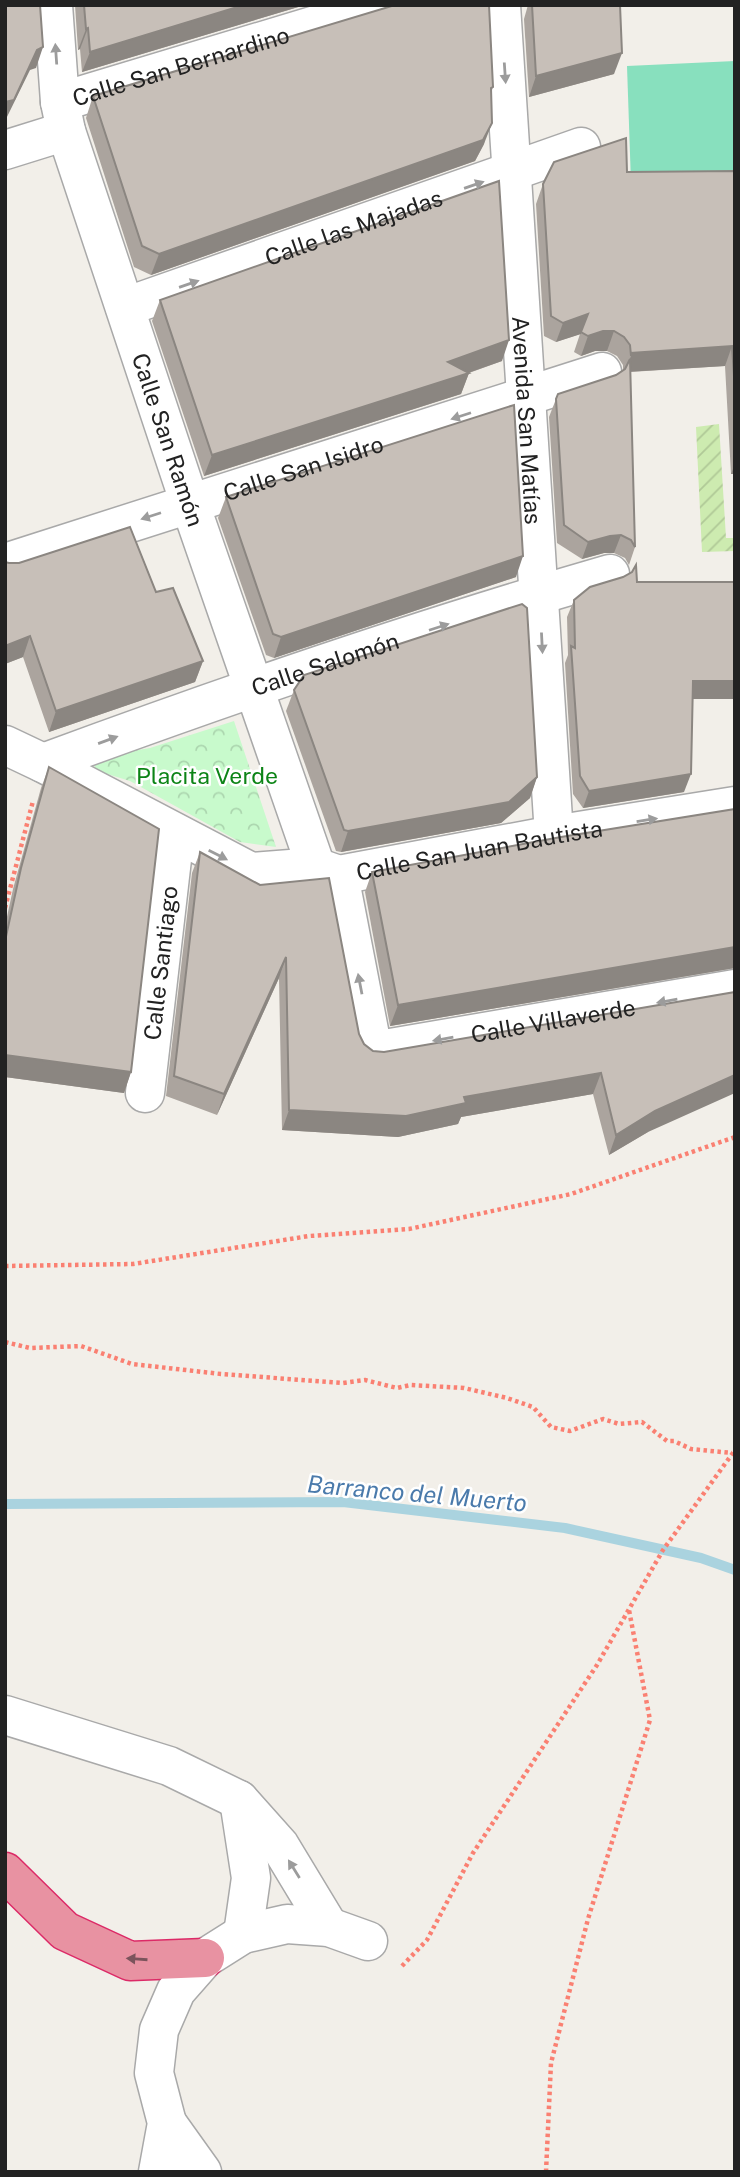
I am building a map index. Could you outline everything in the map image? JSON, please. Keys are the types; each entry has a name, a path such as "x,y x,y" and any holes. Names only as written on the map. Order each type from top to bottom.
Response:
{"highway":[{"path":"5,1872 65,1931 130,1961 205,1958"}],"street":[{"name":"Calle San Ramón","path":"52,5 63,117 253,687 327,871 373,1051"},
{"name":"Calle San Bernardino","path":"5,150 63,117 281,20 382,5"},
{"name":"Avenida San Matías","path":"500,5 554,835"},
{"name":"Calle las Majadas","path":"125,307 581,147"},
{"name":"Calle San Isidro","path":"5,563 602,372"},
{"name":"Calle Salomón","path":"43,763 253,687 610,574"},
{"name":"Calle San Juan Bautista","path":"5,745 251,872 327,871 735,806"},
{"name":"Calle Santiago","path":"145,1093 175,833"},
{"name":"Calle Villaverde","path":"373,1051 735,989"},
{"path":"5,1714 169,1766 239,1800 280,1846 329,1927"},
{"path":"239,1800 251,1878 243,1934"},
{"path":"202,2172 167,2123 154,2073 159,2030 176,1991 205,1958 243,1934 287,1924 329,1927 368,1941"},
{"path":"158,2172 167,2123"}],"path":[{"path":"5,908 43,763"},
{"path":"5,1266 133,1264 309,1236 409,1229 570,1194 735,1137"},
{"path":"5,1342 30,1348 80,1346 132,1364 221,1374 331,1382 365,1380 397,1388 411,1385 464,1388 533,1407 551,1427 570,1431 603,1419 620,1424 642,1422 667,1441 674,1441 691,1449 733,1451"},
{"path":"402,1966 427,1940 473,1853 597,1665 663,1549 733,1451"},
{"path":"546,2172 551,2063 589,1919 650,1720 628,1609"}],"green space":[{"path":"735,61 735,178 631,183 627,66"},
{"path":"719,424 726,538 735,538 735,551 702,552 696,427"},
{"name":"Placita Verde","path":"234,721 276,847 240,842 130,781 94,770 96,757 150,748"}],"building":[{"path":"5,5 40,5 43,47 37,50 14,100 5,102"},
{"path":"84,5 244,5 90,52"},
{"path":"395,5 489,5 492,123 483,140 159,254 142,246 93,96"},
{"path":"532,5 620,5 622,53 536,76"},
{"path":"626,138 627,172 735,171 735,391 732,346 631,353 631,356 630,345 614,331 588,336 581,332 588,314 563,323 551,316 543,184 554,162"},
{"path":"499,181 509,340 448,362 469,373 212,455 160,300"},
{"path":"630,359 635,547 631,540 621,535 588,542 564,525 556,399 558,394 616,375 625,369"},
{"path":"514,405 523,556 281,637 273,634 226,497"},
{"path":"130,527 156,592 173,588 203,661 56,711 30,636 5,646 5,562 19,563"},
{"path":"636,565 637,582 735,582 735,681 693,681 691,774 589,791 580,776 571,646 575,648 574,600 590,587 632,572"},
{"path":"522,604 527,608 537,777 509,802 344,830 294,690 304,675"},
{"path":"49,767 159,829 131,1072 5,1055 5,941 21,868"},
{"path":"735,809 735,947 398,1005 372,872 561,837"},
{"path":"200,852 260,885 329,878 359,1034 364,1044 373,1051 384,1052 735,992 735,1075 655,1111 616,1135 601,1073 464,1097 466,1103 406,1116 289,1110 286,957 224,1094 174,1076"}],"waterway":[{"name":"Barranco del Muerto","path":"5,1504 343,1502 565,1528 701,1558 735,1570"}]}
